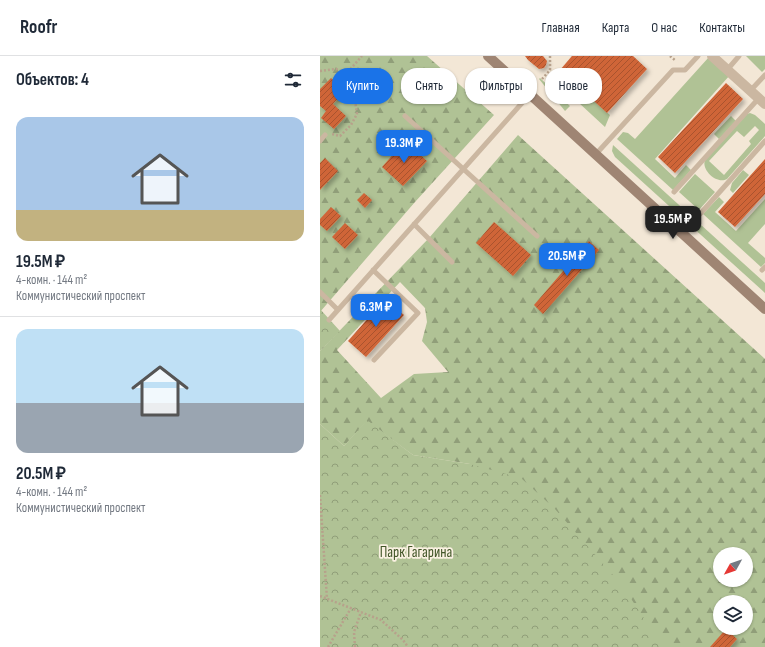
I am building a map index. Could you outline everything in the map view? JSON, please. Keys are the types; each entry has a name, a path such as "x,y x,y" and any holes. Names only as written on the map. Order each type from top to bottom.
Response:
{"main road":[{"path":"488,56 501,68"},
{"path":"537,100 765,309"}],"street":[{"path":"712,56 762,101"}],"lane":[{"path":"596,154 673,70 686,70 698,56"},
{"path":"727,70 739,56"},
{"path":"750,91 765,75"},
{"path":"674,192 762,101"},
{"path":"329,320 521,104"},
{"path":"405,116 537,236"},
{"path":"320,141 325,135"},
{"path":"700,214 765,141"},
{"path":"414,224 452,262"},
{"path":"373,270 418,313 374,360"},
{"path":"320,292 338,310"}],"path":[{"path":"351,68 362,56"},
{"path":"542,79 550,70 550,56"},
{"path":"320,71 332,70"},
{"path":"325,135 328,132 340,136 351,125 357,114 356,104"},
{"path":"320,495 327,599"},
{"path":"320,596 381,620 403,640 408,647"},
{"path":"328,647 351,608"},
{"path":"355,647 354,632 361,612"}],"green space":[{"path":"320,56 427,56 441,68 401,68 401,104 457,104 457,82 465,89 465,104 482,104 494,115 415,202 320,312"},
{"path":"746,56 765,56 765,69 762,72"},
{"path":"709,57 730,75 655,159 675,178 686,165 691,170 673,190 617,139 623,132 628,133 635,139"},
{"path":"540,78 545,83 545,86 539,79"},
{"path":"559,104 568,104 570,106 565,111"},
{"path":"580,104 598,104 610,115 605,127"},
{"path":"750,113 755,115 765,124 765,136 727,179 719,180 711,176 705,168 705,160 747,114","holes":["755,126 759,130 749,141 751,144 724,175 709,161 737,131 744,137"]},
{"path":"731,116 736,121 719,139 714,134"},
{"path":"518,135 765,359 765,647 466,647 470,464 413,455 367,421 344,446 320,424 320,351 429,238","holes":["400,282 425,308 427,322 422,341 448,372 414,374 381,398 337,350"]},
{"path":"613,145 765,283 765,293 615,157 612,151"},
{"path":"743,170 749,175 733,193 730,190 732,183"},
{"path":"695,174 715,192 699,210 679,192"},
{"path":"719,197 724,202 715,212 736,231 765,199 765,224 748,243 765,258 765,263 761,267 703,214"},
{"path":"320,309 340,331 320,351"},
{"name":"Парк Гагарина","path":"367,420 413,455 470,464 521,478 555,509 622,585 663,647 320,647 320,424 344,446"}],"building":[{"path":"525,56 543,56 547,61 546,65 544,68 539,69"},
{"path":"572,56 633,56 647,69 607,113 597,104 602,104 602,68 562,68"},
{"path":"331,78 332,79 332,104 346,116 334,129 321,118 326,111 320,106 320,89"},
{"path":"726,83 743,99 675,173 658,157"},
{"path":"405,141 427,161 403,186 382,167"},
{"path":"325,158 338,171 320,190 320,163"},
{"path":"765,159 765,194 735,227 718,212"},
{"path":"364,193 372,200 365,208 357,200"},
{"path":"331,207 341,216 327,231 320,225 320,219"},
{"path":"494,222 531,255 513,276 476,243"},
{"path":"345,223 358,235 345,249 332,237"},
{"path":"589,241 599,250 543,314 534,305"},
{"path":"385,299 404,315 366,357 348,341"},
{"path":"721,635 733,635 737,639 730,647 710,647"}]}
